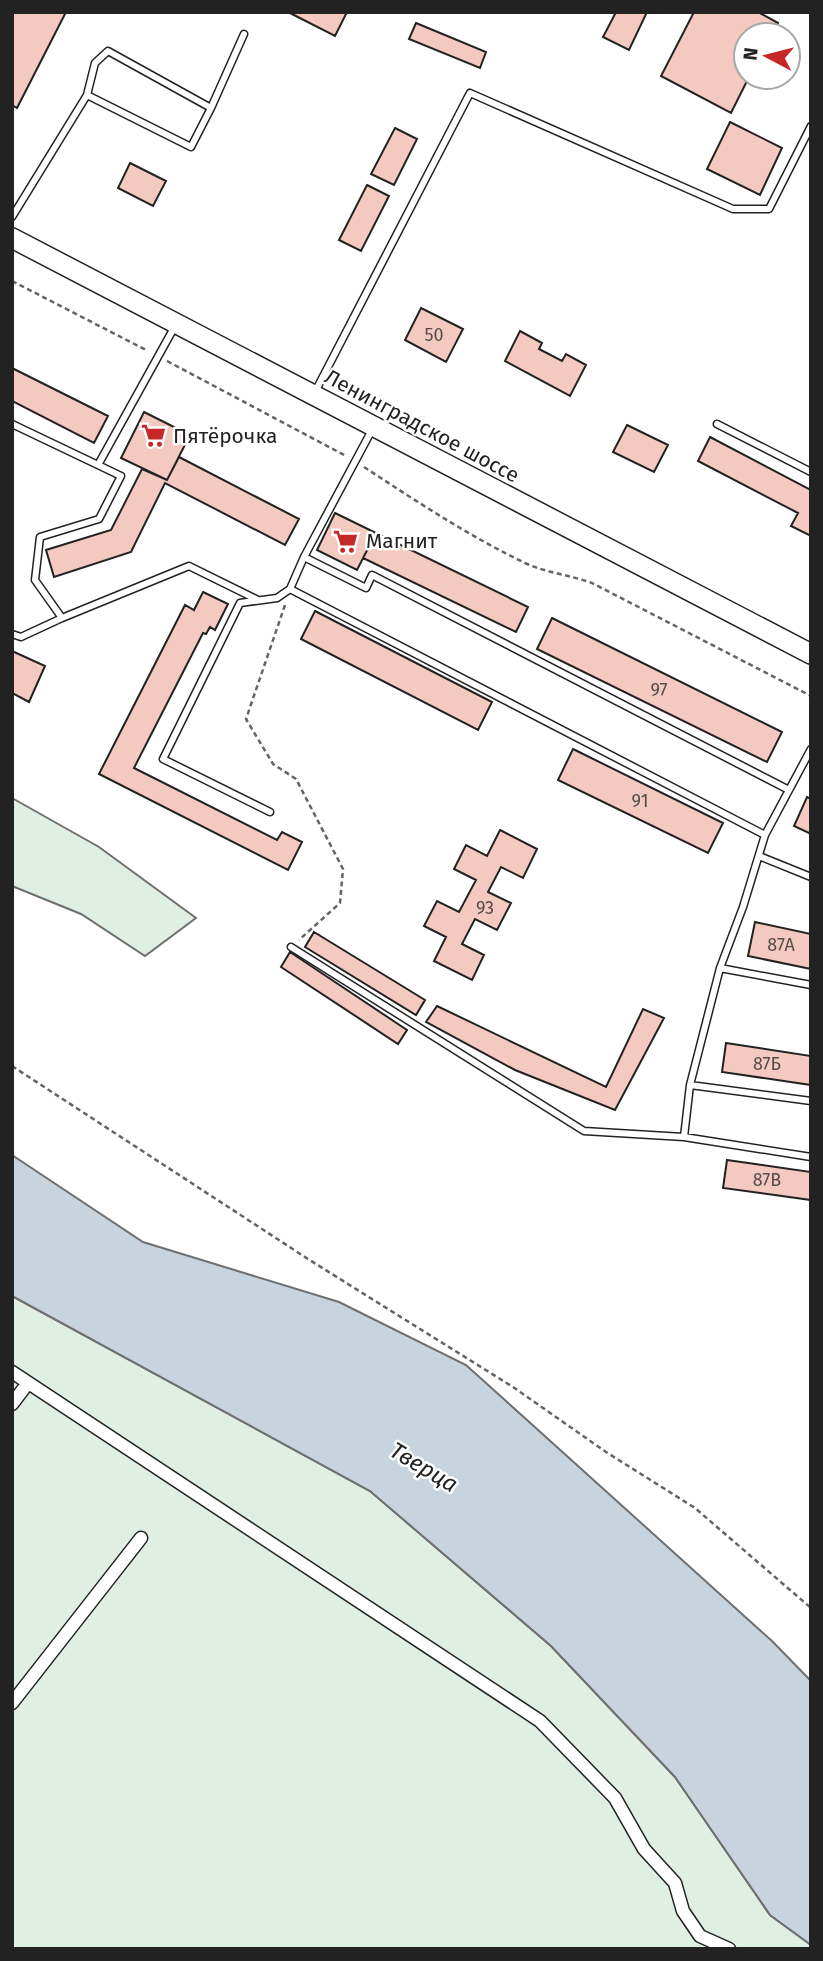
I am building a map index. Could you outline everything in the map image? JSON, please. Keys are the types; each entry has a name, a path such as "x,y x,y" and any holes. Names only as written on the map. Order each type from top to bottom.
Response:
{"main road":[{"name":"Ленинградское шоссе","path":"12,237 811,654"}],"street":[{"path":"12,1372 540,1721 615,1798 644,1849 675,1883 683,1911 700,1936 729,1949"},
{"path":"12,1404 28,1383"},
{"path":"12,1703 141,1538"}],"lane":[{"path":"88,94 191,147 244,34"},
{"path":"12,217 88,94 95,63 108,51 211,108"},
{"path":"314,395 470,93 733,209 769,209 811,126"},
{"path":"99,466 176,323"},
{"path":"12,424 121,477 99,519 40,537 34,580 61,618"},
{"path":"717,424 811,472"},
{"path":"270,812 163,759 240,603 276,598 290,589 304,557 374,426"},
{"path":"304,557 366,588 372,575 789,790"},
{"path":"12,634 21,637 189,566 257,600"},
{"path":"290,589 765,835"},
{"path":"684,1137 690,1085 720,968 743,907 765,835 811,749"},
{"path":"759,856 811,877"},
{"path":"291,947 584,1131 684,1137 811,1157"},
{"path":"720,968 811,985"},
{"path":"690,1085 811,1101"}],"path":[{"path":"12,281 355,461 424,507 526,563 592,583 811,696"},
{"path":"290,589 246,719 273,764 296,779 343,869 340,903 291,947"},
{"path":"12,1066 320,1266 513,1387 606,1452 695,1508 811,1608"}],"green space":[{"path":"12,798 99,847 196,918 145,956 81,914 12,886"},
{"path":"12,1296 370,1491 551,1646 675,1777 770,1915 811,1945 811,1949 12,1949"}],"water":[{"name":"Тверца","path":"12,1155 143,1242 339,1302 466,1365 772,1641 811,1681 811,1945 770,1915 675,1777 551,1646 370,1491 12,1296"}],"building":[{"path":"12,12 66,12 17,108 12,105"},
{"path":"288,12 347,12 335,36"},
{"path":"616,12 647,12 629,50 603,37"},
{"path":"694,12 758,12 774,21 732,21 732,91 742,91 731,113 661,76"},
{"path":"416,23 486,52 480,68 409,39"},
{"path":"730,122 782,148 760,195 707,169"},
{"path":"395,128 417,139 394,185 371,174"},
{"path":"130,163 166,181 153,206 118,188"},
{"path":"367,185 389,196 361,251 339,240"},
{"path":"421,308 463,329 446,362 405,340"},
{"path":"520,331 542,343 539,349 562,361 566,354 586,365 570,396 505,361"},
{"path":"12,368 108,416 94,443 12,401"},
{"path":"144,412 190,435 167,480 121,458"},
{"path":"627,425 668,445 654,472 613,452"},
{"path":"710,437 811,490 811,536 791,526 798,513 698,461"},
{"path":"179,457 299,519 285,545 165,483 131,552 54,577 46,550 111,530 142,469 167,480"},
{"name":"Магнит","path":"335,513 376,533 357,570 317,550"},
{"path":"376,533 528,607 516,632 363,558"},
{"path":"203,592 228,604 215,630 210,627 206,634 203,633 134,768 277,840 282,832 302,842 288,870 99,774 185,605 194,610"},
{"path":"315,611 492,702 478,730 301,639"},
{"path":"552,618 782,732 767,762 537,649"},
{"path":"12,651 45,666 29,702 12,693"},
{"path":"573,749 723,823 708,853 558,780"},
{"path":"807,797 811,799 811,834 794,826"},
{"path":"500,830 537,849 523,878 501,867 488,892 511,903 497,930 475,919 462,944 484,955 472,980 434,961 446,937 424,926 437,901 459,912 476,880 454,869 466,845 487,856"},
{"path":"755,922 811,934 811,969 748,956"},
{"path":"314,932 425,1000 416,1015 305,947"},
{"path":"290,952 407,1030 398,1044 281,967"},
{"path":"437,1006 606,1087 643,1009 664,1018 615,1110 515,1070 426,1022"},
{"path":"726,1043 811,1056 811,1085 722,1072"},
{"path":"727,1160 811,1172 811,1200 723,1188"}],"place":[{"name":"Пятёрочка","path":"153,436"},
{"name":"Магнит","path":"346,541"}]}
